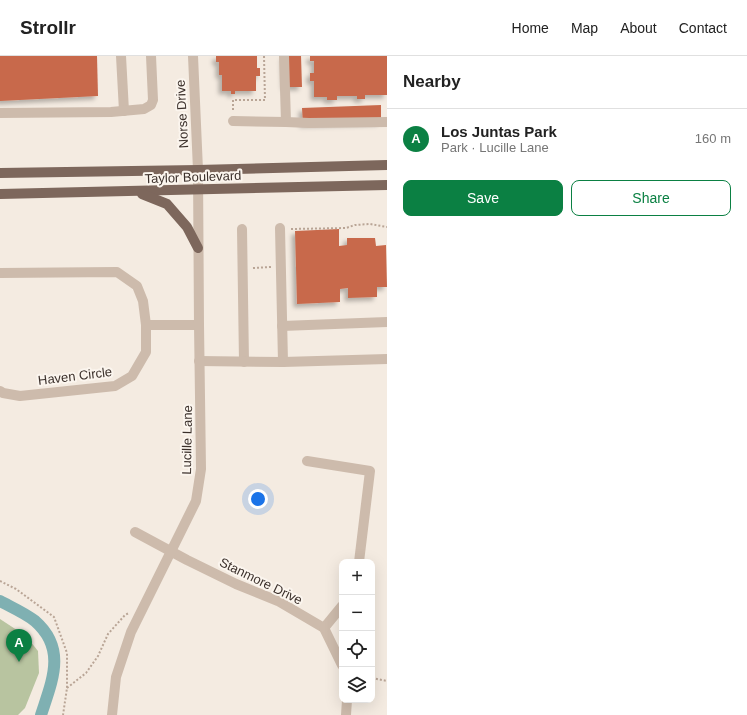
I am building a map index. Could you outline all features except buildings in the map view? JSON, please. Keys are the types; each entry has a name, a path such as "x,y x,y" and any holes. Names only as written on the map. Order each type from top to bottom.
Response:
{"main road":[{"name":"Taylor Boulevard","path":"0,173 387,165"},
{"name":"Taylor Boulevard","path":"0,194 387,186"},
{"path":"136,192 167,204 187,227 198,248"}],"street":[{"path":"121,56 124,111"},
{"path":"0,113 111,112 144,110 151,105 153,100 151,56"},
{"name":"Norse Drive","path":"193,56 198,170"},
{"path":"284,56 286,122"},
{"path":"233,121 310,123 387,122"},
{"name":"Lucille Lane","path":"112,715 116,677 131,632 196,501 201,469 198,170"},
{"path":"280,228 284,362"},
{"path":"242,229 244,362"},
{"name":"Haven Circle","path":"0,273 117,272 136,286 143,301 146,325 146,352 132,376 114,386 20,396 3,393 0,391"},
{"path":"282,326 387,322"},
{"path":"146,325 199,325"},
{"path":"199,361 284,362 387,359"},
{"path":"308,461 370,471 359,559"},
{"name":"Stanmore Drive","path":"134,532 236,584 278,601 324,628"},
{"path":"339,610 324,628 339,659"},
{"path":"346,715 347,703"}],"path":[{"path":"233,121 233,100 265,100 264,56"},
{"path":"280,228 296,230 346,228 370,224 387,227"},
{"path":"257,268 266,267"},
{"path":"0,581 16,589 54,617 68,653 68,688 63,715"},
{"path":"68,688 86,673 98,656 108,634 125,615 145,604"},
{"path":"375,679 387,682"}],"green space":[{"path":"0,619 26,636 38,651 39,673 25,708 18,715 0,715"}],"waterway":[{"path":"0,601 35,621 45,632 51,643 54,654 54,666 49,690 41,715"}],"place":[{"name":"Los Juntas Park","path":"19,662"}]}
